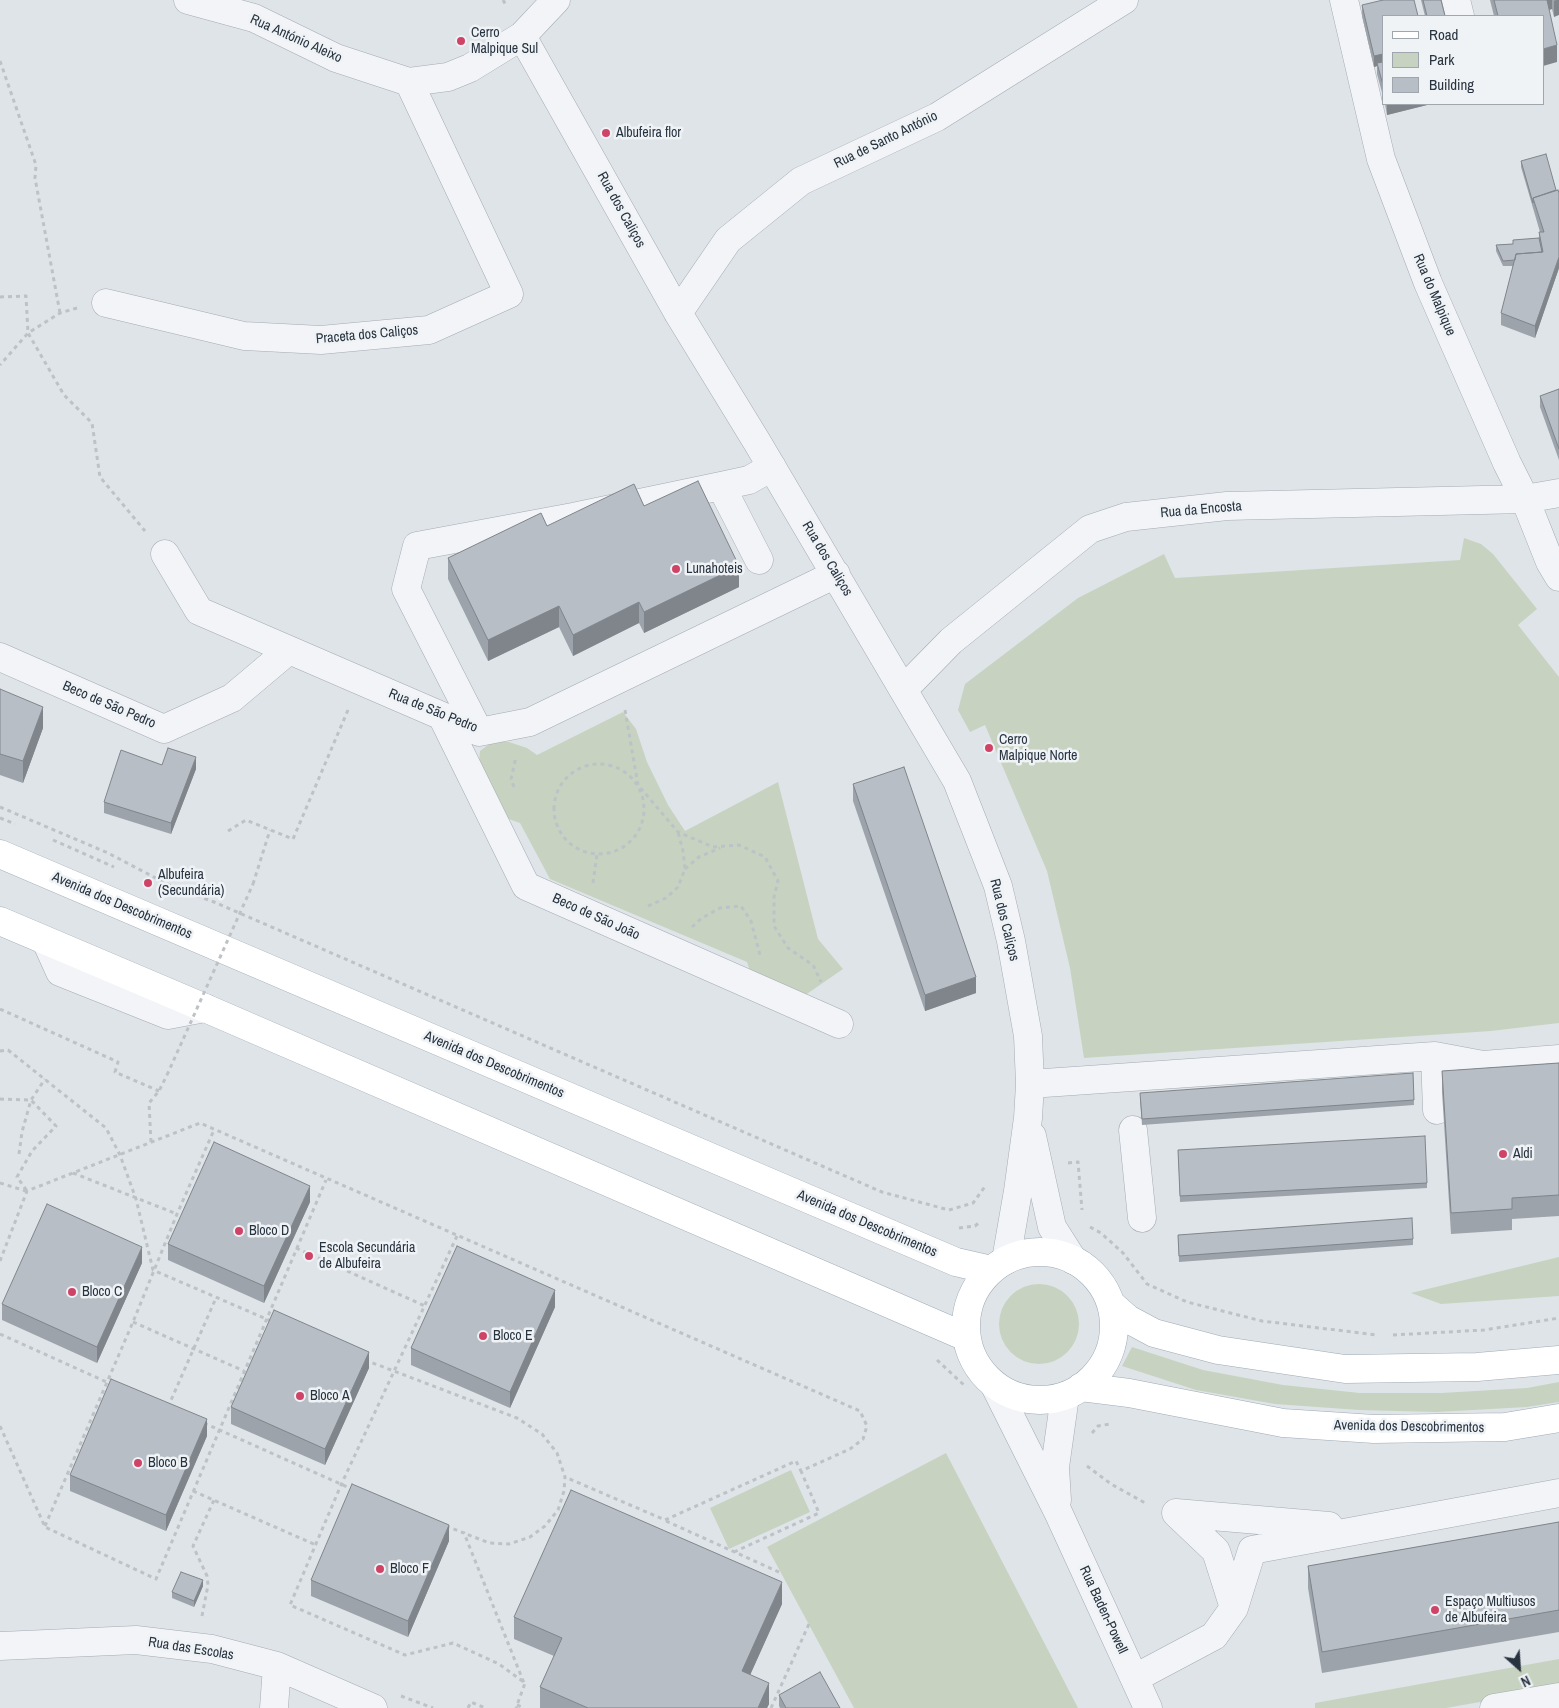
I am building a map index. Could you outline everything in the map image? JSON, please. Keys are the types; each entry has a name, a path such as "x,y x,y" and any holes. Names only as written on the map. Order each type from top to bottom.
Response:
{"main road":[{"name":"Avenida dos Descobrimentos","path":"0,854 948,1259 998,1265"},
{"path":"0,922 204,1008 966,1337"},
{"path":"1051,1252 1073,1260 1090,1271 1102,1286 1111,1304 1114,1323 1112,1341 1106,1359 1095,1375 1073,1391 1047,1400 1029,1400 1012,1395 995,1386 983,1374 974,1360 966,1337 966,1313 975,1290 998,1265 1028,1253 1051,1252"},
{"path":"1111,1304 1128,1319 1154,1333 1218,1350 1345,1369 1477,1367 1559,1360"},
{"name":"Avenida dos Descobrimentos","path":"1073,1391 1129,1393 1283,1423 1374,1429 1505,1427 1559,1418"}],"street":[{"name":"Rua António Aleixo","path":"188,0 254,18 336,58 409,82 448,77 470,68 522,36 556,0"},
{"name":"Rua de Santo António","path":"678,313 728,240 800,181 937,117 1124,0"},
{"name":"Rua do Malpique","path":"1344,0 1381,159 1428,283 1507,463 1525,499 1550,562 1559,577"},
{"path":"1456,0 1460,15"},
{"name":"Rua dos Caliços","path":"522,36 678,313 836,574 957,781 998,886 1011,941 1028,1036 1030,1084 1028,1118 1018,1191 998,1265"},
{"name":"Praceta dos Caliços","path":"106,303 244,336 321,340 429,330 509,294 409,82"},
{"path":"479,732 406,590 417,546 573,518 749,480 772,468"},
{"path":"721,486 759,560"},
{"name":"Rua da Encosta","path":"904,689 950,640 1090,529 1126,517 1227,506 1525,499 1559,493"},
{"name":"Rua de São Pedro","path":"165,554 199,611 479,732 530,722 836,574"},
{"name":"Beco de São Pedro","path":"0,657 164,729 232,698 289,650"},
{"name":"Beco de São João","path":"442,716 526,886 839,1024"},
{"path":"1435,1056 1437,1110"},
{"path":"1030,1084 1435,1056 1482,1065 1559,1059"},
{"name":"Rua dos Caliços","path":"1028,1118 1052,1227 1073,1260"},
{"path":"1133,1130 1142,1218"},
{"name":"Rua Baden-Powell","path":"995,1386 1058,1512 1148,1708"},
{"name":"Rua Baden-Powell","path":"1058,1512 1055,1467 1073,1391"},
{"path":"1134,1678 1214,1636 1234,1608 1252,1550 1559,1493"},
{"path":"1234,1608 1216,1551 1176,1513 1364,1529"},
{"name":"Rua das Escolas","path":"0,1646 136,1640 212,1649 277,1666 373,1708"},
{"path":"274,1708 277,1666"},
{"path":"1494,1708 1559,1697"}],"path":[{"path":"0,61 36,165 35,178 60,313"},
{"path":"0,297 26,296 28,333 64,396 92,424 100,477 165,554"},
{"path":"0,365 28,333 60,313 80,306 106,303"},
{"path":"228,831 246,820 293,839 361,681"},
{"path":"616,712 625,708 638,786 644,798 644,812 641,825 634,837 624,846 611,852 597,854 582,851 569,843 559,830 554,816 554,800 560,785 570,774 584,766 599,763 614,766 628,773 638,786 678,832 712,847 739,845 764,857 778,881 774,898 774,926 788,948 813,965 839,1024"},
{"path":"515,788 511,780 515,758 524,754"},
{"path":"0,807 108,853 169,885 222,906 882,1192 949,1210 972,1203 989,1181"},
{"path":"0,818 17,825"},
{"path":"151,1142 149,1103 160,1091 253,884 270,830"},
{"path":"638,935 648,906 666,898 678,887 685,869 678,832"},
{"path":"52,840 112,865 118,871"},
{"path":"685,869 699,857 722,847"},
{"path":"639,903 656,911"},
{"path":"698,934 689,929 702,918 720,908 741,906 751,921 762,961"},
{"path":"225,924 234,927"},
{"path":"811,980 819,978"},
{"path":"0,1009 118,1062 115,1072 160,1091"},
{"path":"180,1036 188,1036"},
{"path":"0,1051 8,1050 106,1128 120,1155 136,1199 153,1270"},
{"path":"19,1154 22,1132 31,1100 45,1079"},
{"path":"0,1099 31,1100 56,1126 32,1151 17,1177 26,1191"},
{"path":"0,1183 26,1191 200,1124 860,1411 867,1426 863,1439 850,1449 801,1471"},
{"path":"45,1527 214,1130"},
{"path":"1078,1162 1082,1215"},
{"path":"73,1173 177,1214"},
{"path":"0,1426 45,1527 156,1579 326,1180"},
{"path":"0,1261 26,1191"},
{"path":"952,1229 975,1226 986,1217"},
{"path":"1083,1224 1102,1234 1123,1253 1146,1284 1187,1302 1262,1321 1380,1336"},
{"path":"457,1236 342,1485 290,1605 405,1654 453,1643 499,1664 524,1683"},
{"path":"296,1248 425,1306"},
{"path":"153,1270 276,1323"},
{"path":"176,1411 167,1408 216,1298"},
{"path":"1390,1335 1484,1330 1559,1318"},
{"path":"133,1322 244,1371"},
{"path":"0,1334 115,1386"},
{"path":"932,1356 968,1389"},
{"path":"358,1357 517,1418 542,1434 557,1453 565,1477 564,1491 558,1510 546,1526 530,1537 509,1544 489,1543 438,1522"},
{"path":"202,1422 359,1492"},
{"path":"1092,1433 1098,1426 1117,1422"},
{"path":"665,1520 796,1461 819,1513 734,1552"},
{"path":"1081,1461 1111,1484 1142,1503"},
{"path":"565,1477 781,1573"},
{"path":"193,1491 316,1544"},
{"path":"201,1620 208,1585 207,1576 193,1546 214,1500"},
{"path":"464,1533 524,1683 516,1706 524,1708"},
{"path":"771,1708 809,1624"},
{"path":"468,1708 471,1702 485,1708"}],"green space":[{"path":"1464,538 1481,544 1493,554 1537,609 1518,625 1559,677 1559,1023 1491,1031 1084,1058 1070,968 1047,871 985,725 970,732 958,710 965,684 1078,598 1164,554 1175,578 1460,560"},
{"path":"623,712 636,729 647,762 668,805 685,831 778,782 818,939 843,969 801,998 752,977 747,962 550,879 520,823 503,817 478,775 480,751 492,742 509,742 527,748 537,755"},
{"path":"1559,1257 1559,1296 1441,1304 1411,1293"},
{"path":"1039,1284 1054,1287 1067,1296 1076,1309 1079,1324 1076,1339 1067,1352 1054,1361 1039,1364 1024,1361 1011,1352 1002,1339 999,1324 1002,1309 1011,1296 1024,1287"},
{"path":"1132,1347 1203,1370 1283,1385 1360,1393 1441,1393 1527,1388 1559,1382 1559,1402 1527,1407 1437,1412 1359,1410 1275,1404 1196,1390 1122,1366"},
{"path":"946,1453 1078,1708 854,1708 767,1547"},
{"path":"791,1470 810,1512 729,1549 710,1508"},
{"path":"1559,1659 1559,1688 1446,1708 1315,1708 1315,1703"}],"building":[{"path":"1383,0 1414,0 1418,15 1382,15 1382,54 1374,56 1362,5"},
{"path":"1423,0 1441,0 1445,15 1427,15"},
{"path":"1494,0 1547,0 1557,45 1544,49 1544,15 1498,15"},
{"path":"1382,62 1382,81 1377,63"},
{"path":"1546,154 1556,190 1533,198 1533,203 1521,161"},
{"path":"1558,190 1559,257 1535,326 1501,313 1516,254 1543,252 1539,232 1544,232 1533,198"},
{"path":"1539,238 1542,252 1516,254 1515,260 1503,261 1496,245 1513,244 1513,240"},
{"path":"1559,389 1559,449 1540,396"},
{"path":"698,481 739,566 644,612 639,602 573,635 559,606 488,640 448,558 541,513 547,526 634,484 644,506"},
{"path":"0,689 43,707 23,761 0,754"},
{"path":"168,748 196,757 171,823 104,802 121,750 162,765"},
{"path":"904,767 976,977 925,995 853,784"},
{"name":"Aldi","path":"1559,1063 1559,1195 1512,1198 1512,1209 1451,1213 1442,1071"},
{"path":"1413,1073 1414,1100 1142,1119 1140,1093"},
{"path":"1425,1136 1427,1183 1180,1196 1178,1150"},
{"name":"Bloco D","path":"214,1142 310,1186 264,1286 168,1244"},
{"name":"Bloco C","path":"47,1204 142,1247 97,1347 2,1304"},
{"path":"1412,1218 1413,1239 1179,1256 1178,1235"},
{"name":"Bloco E","path":"457,1246 555,1290 510,1392 411,1348"},
{"name":"Bloco A","path":"274,1310 369,1352 325,1449 231,1407"},
{"name":"Bloco B","path":"111,1379 207,1419 166,1515 70,1475"},
{"name":"Bloco F","path":"352,1484 449,1525 408,1621 311,1580"},
{"path":"571,1490 782,1582 742,1671 769,1683 758,1708 588,1708 540,1687 562,1638 514,1617"},
{"name":"Espaço Multiusos de Albufeira","path":"1559,1522 1559,1610 1322,1652 1308,1566"},
{"path":"181,1572 203,1580 194,1601 172,1592"},
{"path":"820,1672 840,1708 786,1708 779,1695"}],"place":[{"name":"Cerro Malpique Sul","path":"461,41"},
{"name":"Albufeira flor","path":"606,133"},
{"name":"Lunahoteis","path":"676,569"},
{"name":"Cerro Malpique Norte","path":"989,748"},
{"name":"Albufeira (Secundária)","path":"148,883"},
{"name":"Aldi","path":"1503,1154"},
{"name":"Bloco D","path":"239,1231"},
{"name":"Escola Secundária de Albufeira","path":"309,1256"},
{"name":"Bloco C","path":"72,1292"},
{"name":"Bloco E","path":"483,1336"},
{"name":"Bloco A","path":"300,1396"},
{"name":"Bloco B","path":"138,1463"},
{"name":"Bloco F","path":"380,1569"},
{"name":"Espaço Multiusos de Albufeira","path":"1435,1610"}]}
